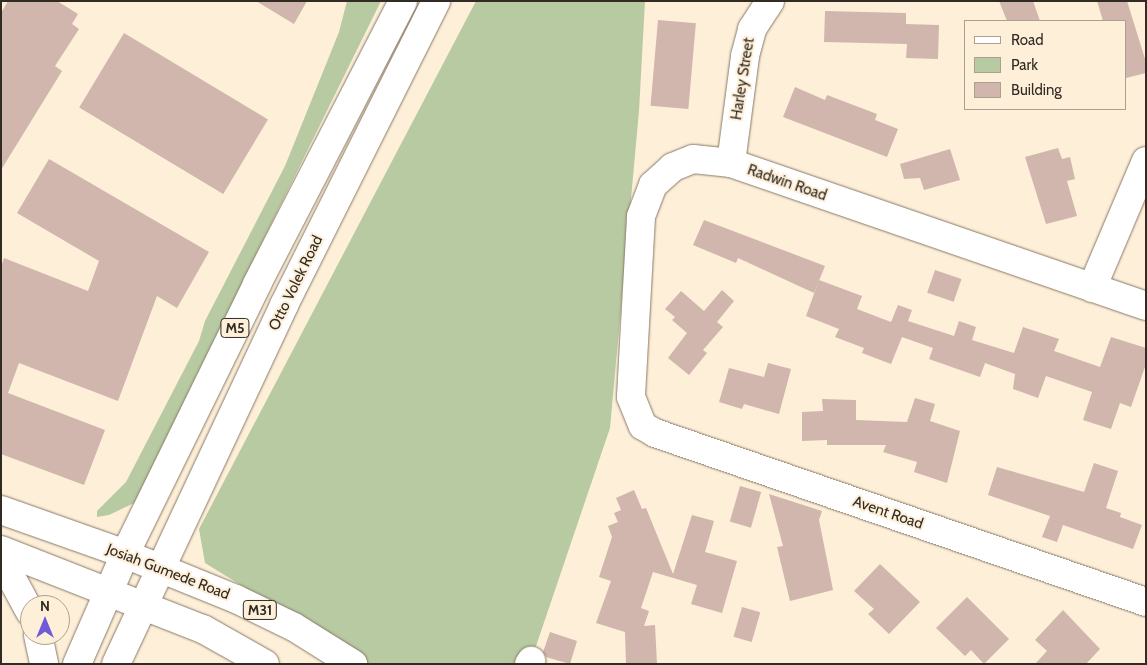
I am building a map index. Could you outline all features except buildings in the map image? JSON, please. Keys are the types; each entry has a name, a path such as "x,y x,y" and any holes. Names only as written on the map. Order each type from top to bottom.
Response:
{"main road":[{"name":"M5","path":"77,664 125,554 257,284 402,1"},
{"name":"Otto Volek Road","path":"162,568 284,305 436,1"},
{"name":"Harley Street","path":"731,163 745,56 752,29 770,1"},
{"name":"Radwin Road","path":"636,416 630,397 641,217 653,185 672,167 693,160 731,163 1146,306"},
{"path":"1092,288 1146,161"},
{"name":"Avent Road","path":"636,416 644,426 656,433 1146,602"},
{"name":"Josiah Gumede Road","path":"1,510 162,568 236,599 294,627 353,664"},
{"path":"1,550 203,629 265,664"},
{"path":"1,566 10,575 21,595"},
{"name":"M5","path":"116,664 162,568"},
{"path":"40,645 44,664"}],"green space":[{"path":"347,1 381,1 189,391 149,482 134,503 109,515 97,517 97,511 126,482 199,341 205,321 285,166 339,32"},
{"path":"476,1 645,1 639,111 610,428 534,652 525,664 362,664 348,651 205,563 199,529"}]}
